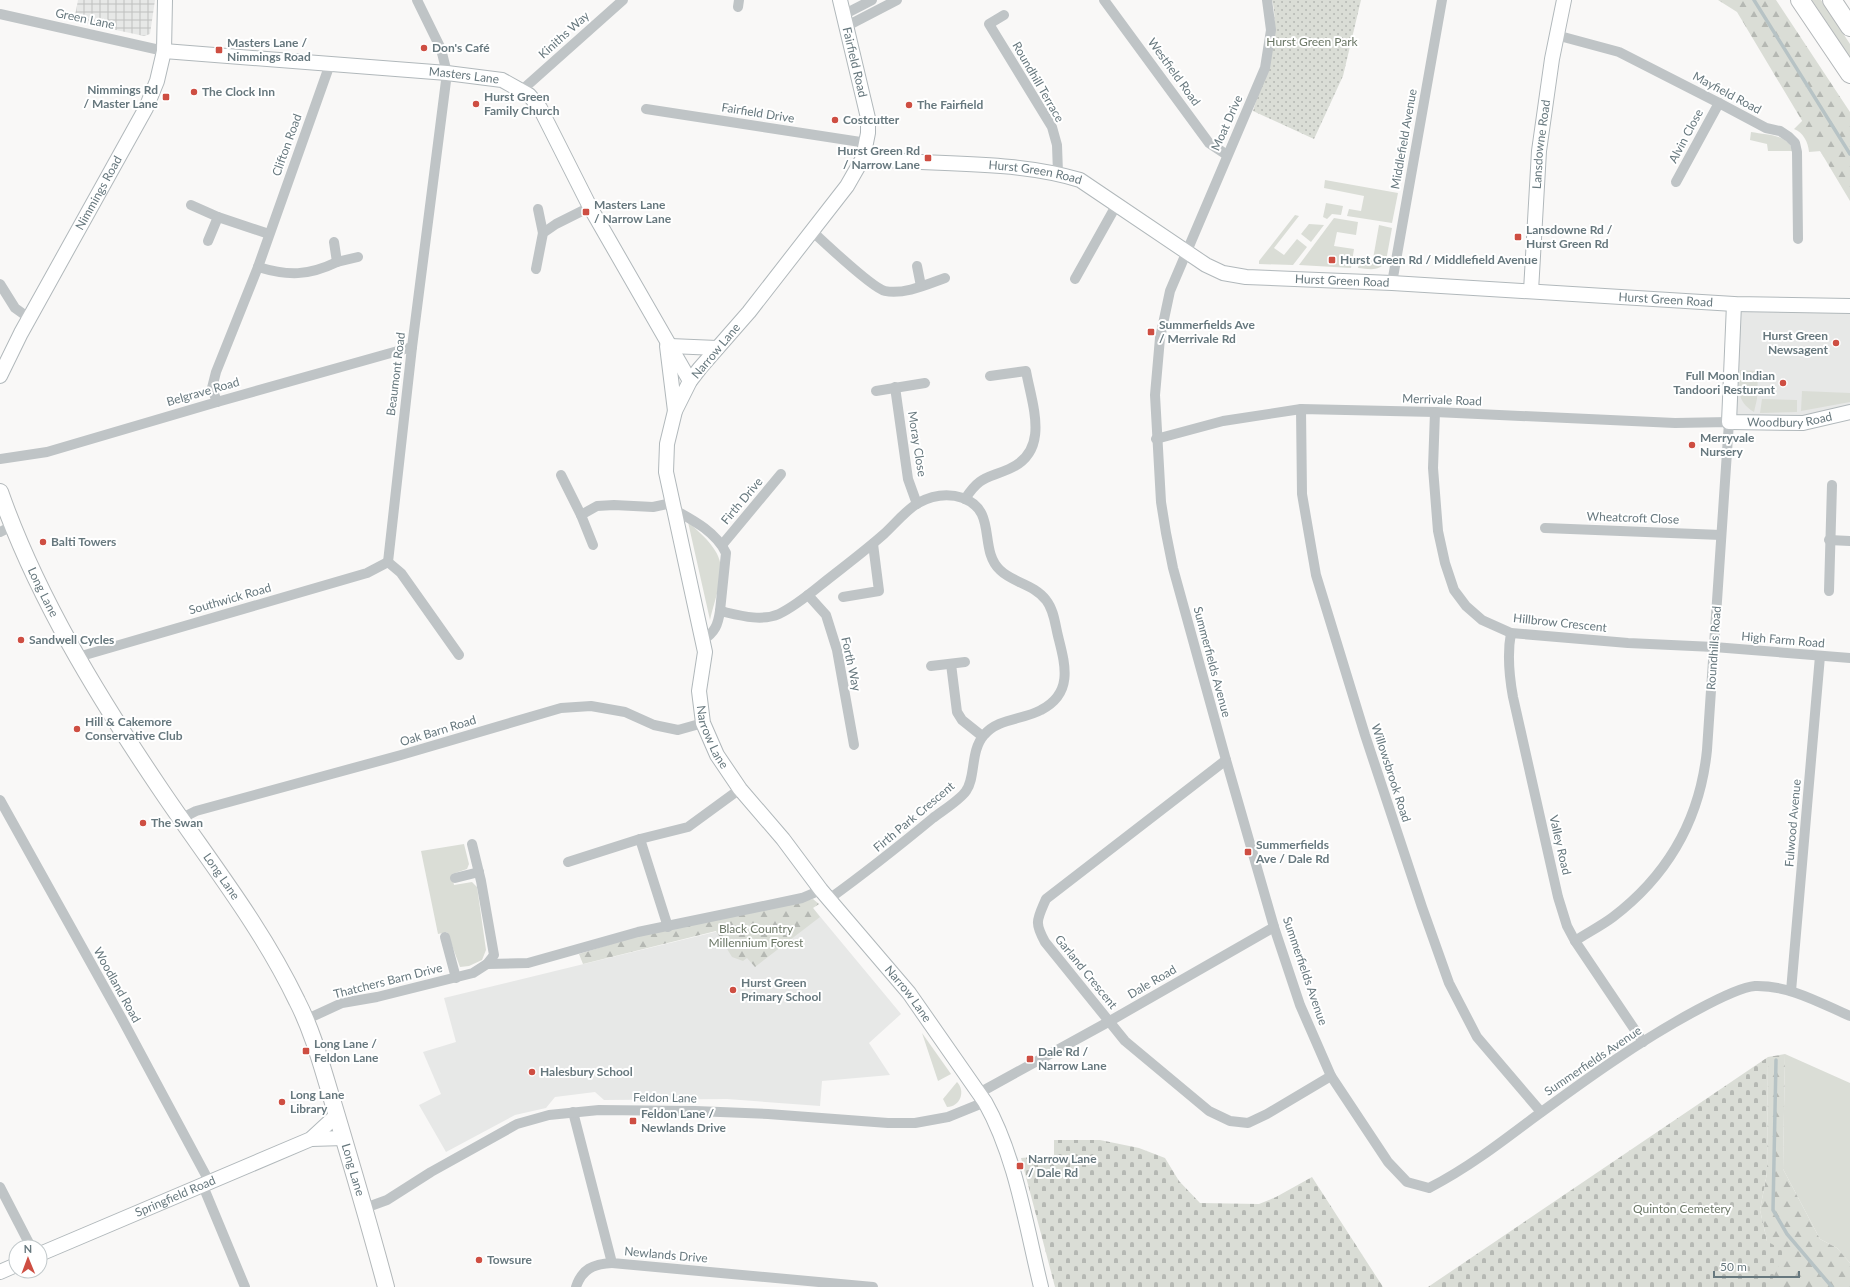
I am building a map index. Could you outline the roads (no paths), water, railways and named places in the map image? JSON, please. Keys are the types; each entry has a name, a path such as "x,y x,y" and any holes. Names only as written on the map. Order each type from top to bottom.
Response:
{"highway":[{"path":"1800,0 1850,74"},
{"path":"1832,0 1850,27"}],"main road":[{"name":"Long Lane","path":"0,492 6,529 78,657 125,735 182,818 270,952 298,1001 337,1115 365,1208 386,1287"}],"street":[{"name":"Nimmings Road","path":"0,376 29,318 146,108 158,81 164,51 165,0"},
{"path":"417,0 441,49 447,73"},
{"name":"Kiniths Way","path":"522,90 623,0"},
{"name":"Fairfield Road","path":"840,0 868,118 867,143 863,158"},
{"name":"Fairfield Road","path":"844,21 872,0"},
{"path":"844,21 897,0"},
{"name":"Westfield Road","path":"1104,0 1210,142 1227,155"},
{"name":"Moat Drive","path":"1187,252 1265,68 1271,30 1267,0"},
{"name":"Middlefield Avenue","path":"1392,283 1442,0"},
{"name":"Lansdowne Road","path":"1532,291 1539,151 1556,35 1564,0"},
{"name":"Green Lane","path":"0,14 164,51"},
{"name":"Roundhill Terrace","path":"1004,15 989,24 1052,127 1057,145 1058,173"},
{"name":"Mayfield Road","path":"1556,35 1619,52 1719,102 1766,128 1780,132 1789,137 1795,143 1798,239"},
{"name":"Masters Lane","path":"164,51 447,73 502,80 522,90 529,95 540,108 590,207 690,381"},
{"name":"Clifton Road","path":"217,402 212,388 216,372 258,268 330,64"},
{"name":"Beaumont Road","path":"388,562 412,347 447,73"},
{"name":"Alvin Close","path":"1676,182 1719,102"},
{"name":"Fairfield Drive","path":"646,109 867,143"},
{"name":"Hurst Green Road","path":"863,158 1029,169 1058,173 1080,180 1206,265 1223,273 1246,277 1392,283 1734,304 1850,306"},
{"name":"Narrow Lane","path":"863,158 847,186 813,232 749,312 690,381 674,411 667,444 666,472 703,640 704,652 699,690 703,723 717,756 740,789 783,839 825,894 909,993 982,1097 994,1117 1008,1157 1041,1287"},
{"path":"1075,279 1117,204"},
{"path":"190,205 218,217 269,234"},
{"path":"543,233 556,224 590,207"},
{"path":"536,269 543,233 538,209"},
{"path":"208,241 218,217"},
{"path":"813,232 868,280 884,291 902,290 921,286 945,278"},
{"path":"334,242 337,262"},
{"name":"Summerfields Avenue","path":"1187,252 1170,291 1160,338 1155,395 1156,439 1162,502 1173,568 1274,927 1300,1005 1331,1076 1388,1162 1407,1182 1429,1188 1456,1174 1541,1112 1676,1021 1716,1000 1754,986 1771,987 1791,991 1850,1016"},
{"path":"258,268 276,273 298,274 325,268 337,262 358,257"},
{"path":"917,266 921,286"},
{"path":"0,284 15,308 29,318"},
{"name":"Roundhills Road","path":"1575,941 1612,917 1631,902 1662,868 1689,825 1697,804 1705,768 1714,647 1729,422 1734,304"},
{"path":"674,411 668,343 717,348"},
{"name":"Belgrave Road","path":"0,459 47,452 412,347"},
{"path":"965,499 973,487 982,478 1010,469 1022,461 1035,444 1037,431 1026,371 990,376"},
{"path":"876,391 925,383"},
{"name":"Moray Close","path":"895,388 908,479 917,504"},
{"name":"Merrivale Road","path":"1156,439 1223,421 1301,409 1435,412 1675,422 1729,422"},
{"name":"Willowsbrook Road","path":"1301,409 1302,494 1316,575 1365,735 1422,907 1449,983 1476,1037 1541,1112"},
{"name":"Hillbrow Crescent","path":"1435,412 1433,468 1438,531 1445,563 1454,590 1466,606 1482,620 1511,633 1628,643 1714,647"},
{"name":"Woodbury Road","path":"1729,422 1803,423 1850,412"},
{"name":"Firth Drive","path":"722,545 781,474"},
{"path":"561,475 582,515 593,545"},
{"path":"1829,591 1829,540 1832,486"},
{"path":"720,611 752,618 778,615 808,595 873,544 917,504 940,495 951,495 965,499 975,506 987,524 987,541 993,562 1008,576 1035,590 1047,600 1052,610 1065,665 1064,683 1062,691 1053,702 1042,710 1002,722 990,728 982,736 962,720 958,712 951,664"},
{"path":"582,515 597,506 673,506 694,520 722,545 726,553 718,626 713,634 703,640"},
{"name":"Wheatcroft Close","path":"1545,528 1721,535"},
{"path":"1829,540 1850,542"},
{"path":"843,597 878,591 873,544"},
{"path":"388,562 401,573 459,656"},
{"name":"Southwick Road","path":"78,657 367,572 388,562"},
{"name":"Forth Way","path":"808,595 826,614 837,650 854,745"},
{"name":"Valley Road","path":"1511,633 1508,648 1509,677 1512,696 1558,897 1567,926 1575,941 1643,1042"},
{"name":"High Farm Road","path":"1714,647 1850,658"},
{"name":"Fulwood Avenue","path":"1791,991 1820,656"},
{"path":"931,666 965,662"},
{"name":"Oak Barn Road","path":"182,818 196,811 401,755 560,708 591,706 625,712 654,725 678,730 703,723"},
{"name":"Firth Park Crescent","path":"488,964 528,963 638,932 825,894 883,860 966,791 976,747 982,736"},
{"name":"Garland Crescent","path":"1226,760 1046,899 1041,910 1037,928 1045,942 1125,1041 1209,1111 1230,1121 1248,1123 1267,1114 1331,1076"},
{"path":"568,862 640,838 688,827 740,789"},
{"name":"Woodland Road","path":"0,800 122,1018 207,1184 245,1287"},
{"path":"640,838 668,927"},
{"path":"472,844 479,872 494,955 488,964"},
{"path":"455,878 479,872"},
{"name":"Dale Road","path":"982,1097 1274,927"},
{"name":"Thatchers Barn Drive","path":"445,937 456,978"},
{"name":"Thatchers Barn Drive","path":"305,1020 342,1003 377,997 456,978 474,973 488,964"},
{"name":"Feldon Lane","path":"365,1208 387,1200 431,1172 516,1124 534,1118 599,1110 727,1112 888,1123 915,1123 948,1117 982,1097"},
{"name":"Newlands Drive","path":"573,1112 612,1263 873,1287"},
{"name":"Springfield Road","path":"48,1251 312,1139 337,1115"},
{"name":"Springfield Road","path":"312,1139 344,1138"},
{"path":"0,1187 27,1239"},
{"path":"576,1287 583,1273 591,1266 612,1263"}],"waterway":[{"path":"1754,0 1850,154"},
{"path":"1776,1060 1773,1210 1787,1234 1832,1287"}],"place":[{"name":"Don's Café","path":"424,48"},
{"name":"Masters Lane / Nimmings Road","path":"219,50"},
{"name":"The Clock Inn","path":"194,92"},
{"name":"Nimmings Rd / Master Lane","path":"166,97"},
{"name":"Hurst Green Family Church","path":"476,104"},
{"name":"The Fairfield","path":"909,105"},
{"name":"Costcutter","path":"835,120"},
{"name":"Hurst Green Rd / Narrow Lane","path":"928,158"},
{"name":"Masters Lane / Narrow Lane","path":"586,212"},
{"name":"Lansdowne Rd / Hurst Green Rd","path":"1518,237"},
{"name":"Hurst Green Rd / Middlefield Avenue","path":"1332,260"},
{"name":"Summerfields Ave / Merrivale Rd","path":"1151,332"},
{"name":"Hurst Green Newsagent","path":"1836,343"},
{"name":"Full Moon Indian Tandoori Resturant","path":"1783,383"},
{"name":"Merryvale Nursery","path":"1692,445"},
{"name":"Balti Towers","path":"43,542"},
{"name":"Sandwell Cycles","path":"21,640"},
{"name":"Hill & Cakemore Conservative Club","path":"77,729"},
{"name":"The Swan","path":"143,823"},
{"name":"Summerfields Ave / Dale Rd","path":"1248,852"},
{"name":"Hurst Green Primary School","path":"733,990"},
{"name":"Long Lane / Feldon Lane","path":"306,1051"},
{"name":"Dale Rd / Narrow Lane","path":"1030,1059"},
{"name":"Halesbury School","path":"532,1072"},
{"name":"Long Lane Library","path":"282,1102"},
{"name":"Feldon Lane / Newlands Drive","path":"633,1121"},
{"name":"Narrow Lane / Dale Rd","path":"1020,1166"},
{"name":"Towsure","path":"479,1260"}],"park label":[{"name":"Hurst Green Park","path":"1312,42"},
{"name":"Black Country Millennium Forest","path":"756,936"},
{"name":"Quinton Cemetery","path":"1682,1209"}]}
